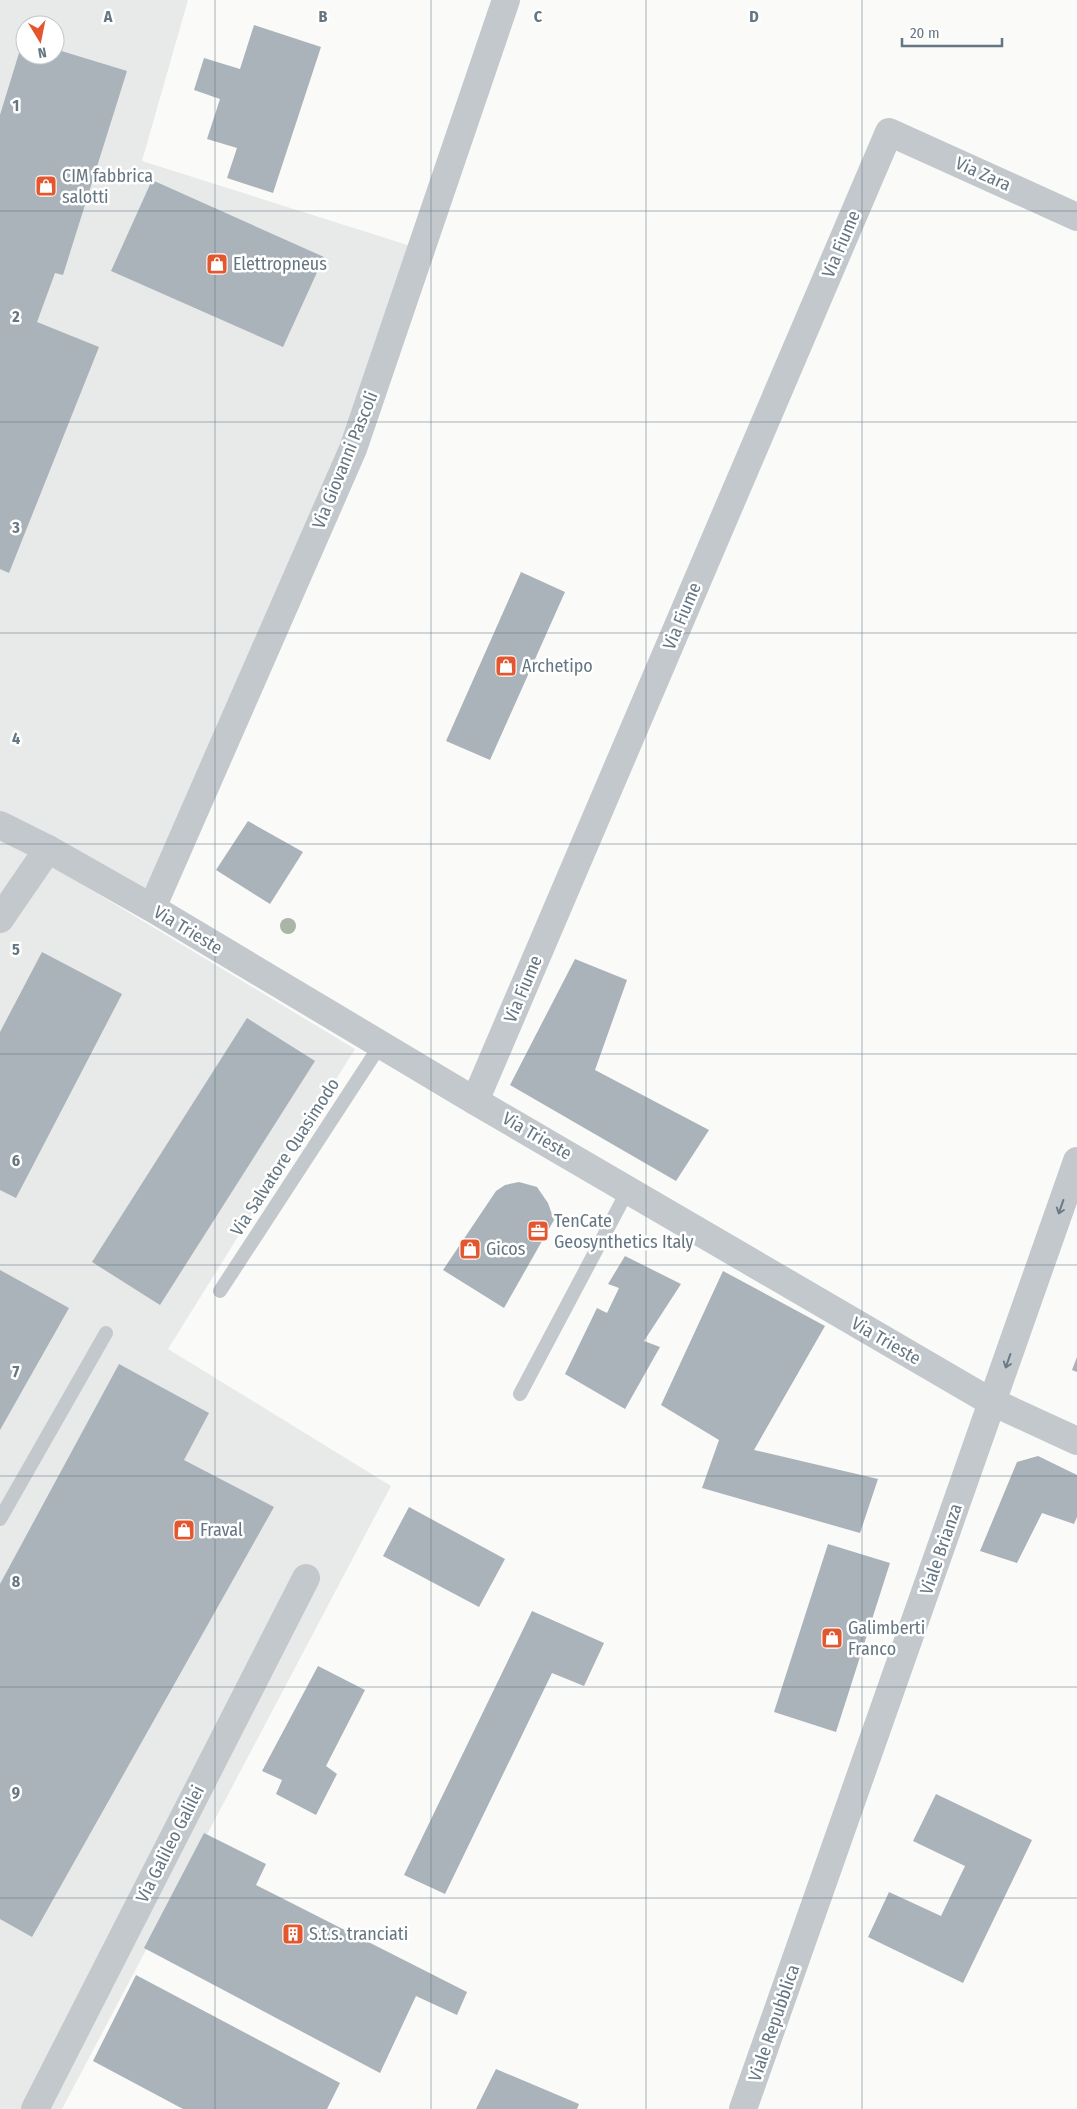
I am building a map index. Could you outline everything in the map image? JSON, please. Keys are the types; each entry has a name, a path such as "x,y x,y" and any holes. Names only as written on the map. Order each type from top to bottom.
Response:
{"street":[{"name":"Via Giovanni Pascoli","path":"152,908 353,449 506,0"},
{"name":"Via Zara","path":"889,132 1077,217"},
{"name":"Via Fiume","path":"475,1100 889,132"},
{"name":"Via Trieste","path":"0,825 48,849 152,908 475,1100 993,1403 1077,1440"},
{"path":"0,919 48,849"},
{"name":"Viale Brianza","path":"804,1936 1077,1161"},
{"name":"Via Galileo Galilei","path":"35,2109 306,1578"},
{"name":"Viale Repubblica","path":"743,2109 804,1936"}],"lane":[{"name":"Via Salvatore Quasimodo","path":"220,1291 381,1044"},
{"path":"520,1394 628,1190"},
{"path":"0,1518 106,1333"}],"shaded area":[{"path":"0,0 188,0 142,161 414,247 346,446 150,900 0,816"},
{"path":"0,839 30,853 355,1049 168,1349 391,1486 62,2109 0,2109"}],"building":[{"path":"254,25 321,47 273,193 227,178 237,148 207,139 220,99 194,90 204,58 240,69"},
{"path":"65,52 127,71 63,275 55,273 37,322 99,347 9,573 0,569 0,115 15,65 65,65"},
{"name":"Elettropneus","path":"152,180 324,257 283,347 111,271"},
{"name":"Archetipo","path":"521,572 565,592 490,760 446,741"},
{"path":"248,821 303,852 270,904 216,870"},
{"path":"42,952 122,994 16,1198 0,1190 0,1032"},
{"path":"575,959 627,980 595,1070 709,1130 676,1181 510,1085"},
{"path":"247,1018 315,1061 160,1305 92,1262"},
{"path":"519,1182 537,1187 548,1203 554,1220 504,1308 443,1270 496,1191 505,1185"},
{"path":"625,1256 681,1284 644,1341 660,1347 625,1409 565,1374 597,1308 607,1313 619,1288 608,1284"},
{"path":"0,1270 69,1308 0,1430"},
{"path":"723,1271 825,1326 754,1450 878,1479 860,1533 702,1488 719,1440 661,1405"},
{"path":"1077,1357 1077,1372 1072,1370"},
{"path":"119,1364 209,1413 184,1460 274,1507 32,1937 0,1919 0,1584"},
{"path":"1038,1456 1077,1475 1077,1517 1074,1524 1042,1513 1017,1563 980,1551 1017,1462"},
{"path":"409,1507 505,1559 479,1607 383,1556"},
{"name":"Galimberti Franco","path":"828,1544 890,1563 836,1732 774,1712"},
{"path":"532,1611 604,1643 584,1686 552,1673 445,1894 404,1875"},
{"path":"318,1666 365,1690 326,1766 337,1774 316,1815 276,1794 282,1780 262,1771"},
{"path":"936,1794 1032,1840 963,1983 868,1937 889,1892 941,1916 965,1866 913,1841"},
{"name":"S.t.s. tranciati","path":"204,1833 266,1864 256,1885 467,1992 457,2015 416,1996 380,2073 144,1948"},
{"path":"136,1975 340,2083 327,2109 183,2109 93,2061"},
{"path":"496,2069 579,2104 577,2109 476,2109"}],"place":[{"name":"CIM fabbrica salotti","path":"46,186"},
{"name":"Elettropneus","path":"217,264"},
{"name":"Archetipo","path":"506,666"},
{"name":"TenCate Geosynthetics Italy","path":"538,1231"},
{"name":"Gicos","path":"470,1249"},
{"name":"Fraval","path":"184,1530"},
{"name":"Galimberti Franco","path":"832,1638"},
{"name":"S.t.s. tranciati","path":"293,1934"}]}
